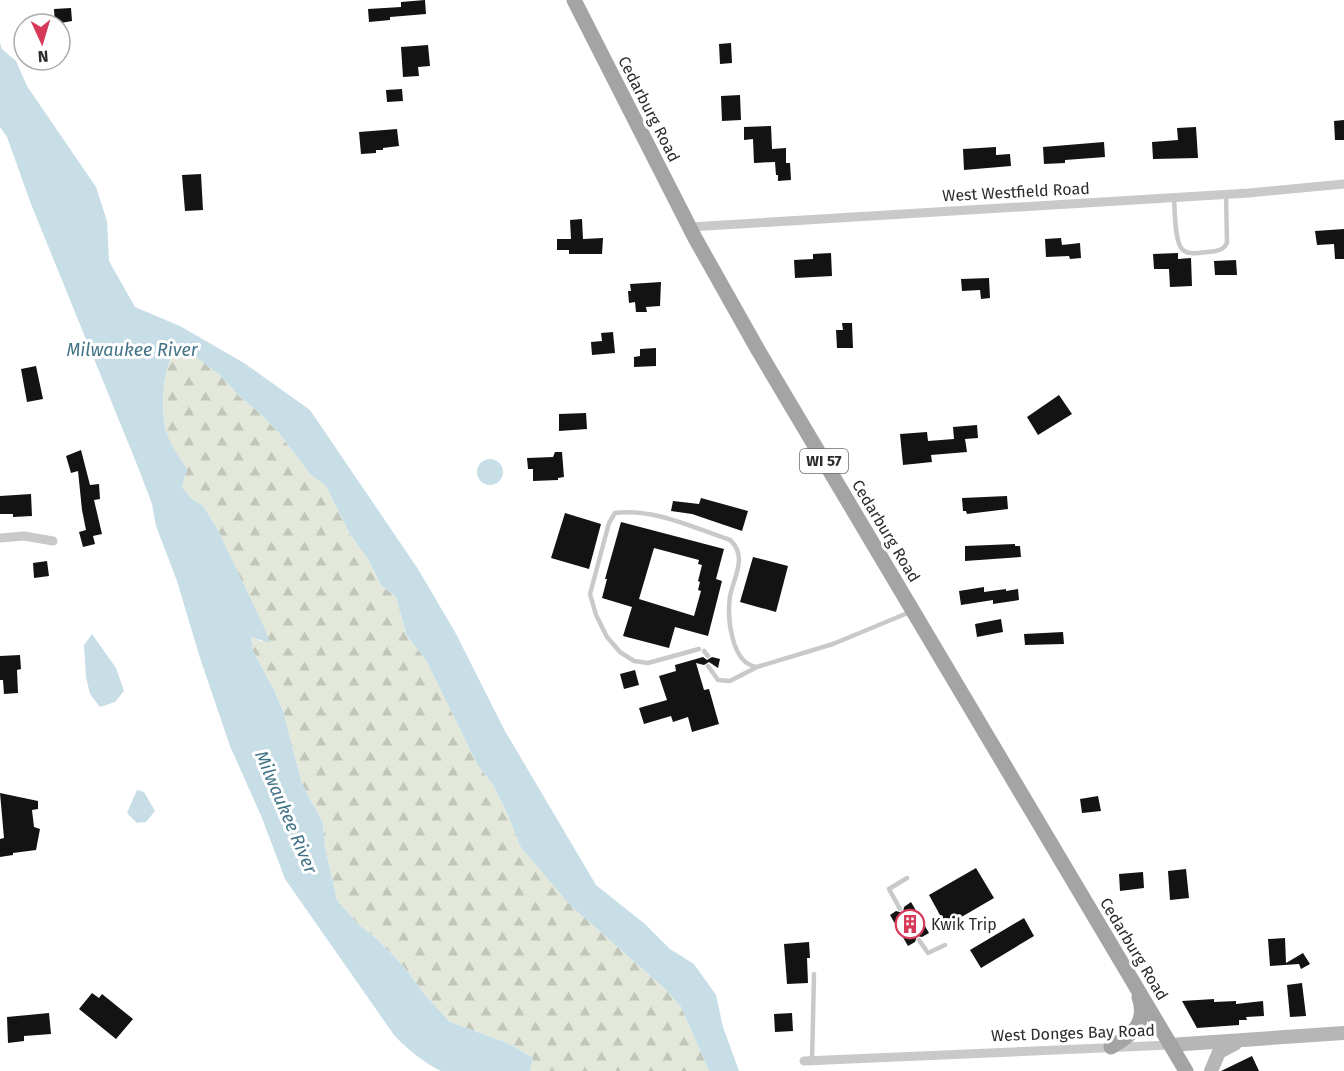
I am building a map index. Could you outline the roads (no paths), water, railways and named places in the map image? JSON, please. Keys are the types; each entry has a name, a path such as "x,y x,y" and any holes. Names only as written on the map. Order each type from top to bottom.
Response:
{"main road":[{"name":"Cedarburg Road","path":"574,0 690,227 758,350 1186,1071"},
{"path":"1111,1047 1137,1027 1142,1007 1135,986"}],"street":[{"name":"West Westfield Road","path":"690,227 1226,194 1344,184"},
{"path":"0,538 24,536 53,541"},
{"name":"West Donges Bay Road","path":"808,1061 1170,1045 1344,1033"},
{"path":"1211,1071 1219,1052 1243,1039"}],"lane":[{"path":"1174,197 1180,248 1199,253 1219,251 1225,248 1227,243 1226,194"},
{"path":"708,656 701,650 648,663 634,661 620,652 607,637 596,615 590,594 609,523 615,513 627,512 663,517 730,540 736,545 739,565 730,598 731,634 738,654 751,666 757,667"},
{"path":"708,666 718,680 730,681 757,667 834,644 912,611"},
{"path":"900,909 888,889 907,878"},
{"path":"919,939 928,954 945,945"},
{"path":"808,1061 815,1005 814,974"}],"water":[{"name":"Milwaukee River","path":"0,43 2,49 12,58 12,72 21,72 27,86 96,187 107,221 109,261 135,307 180,326 244,363 310,410 418,569 455,632 505,731 596,885 645,924 670,949 694,964 716,995 723,1027 739,1071 709,1071 681,1007 665,989 570,905 520,846 493,785 477,764 426,660 407,636 396,597 381,585 369,561 350,534 326,486 310,474 278,432 256,410 240,397 221,376 183,347 175,352 167,368 163,402 166,431 187,469 182,487 191,498 203,506 217,528 270,643 251,637 253,651 283,711 302,784 323,823 325,847 337,900 358,924 377,939 405,968 425,995 450,1022 508,1043 533,1058 530,1071 441,1071 416,1055 394,1035 285,879 262,818 230,746 138,467 31,204 7,137 0,127"},
{"path":"490,459 499,463 503,472 499,481 490,485 481,481 477,472 481,463"},
{"path":"92,634 116,668 124,691 115,702 100,707 90,694 86,677 84,645"},
{"path":"137,790 144,792 155,811 146,822 137,823 127,813"}],"place":[{"name":"Kwik Trip","path":"910,924"}]}
